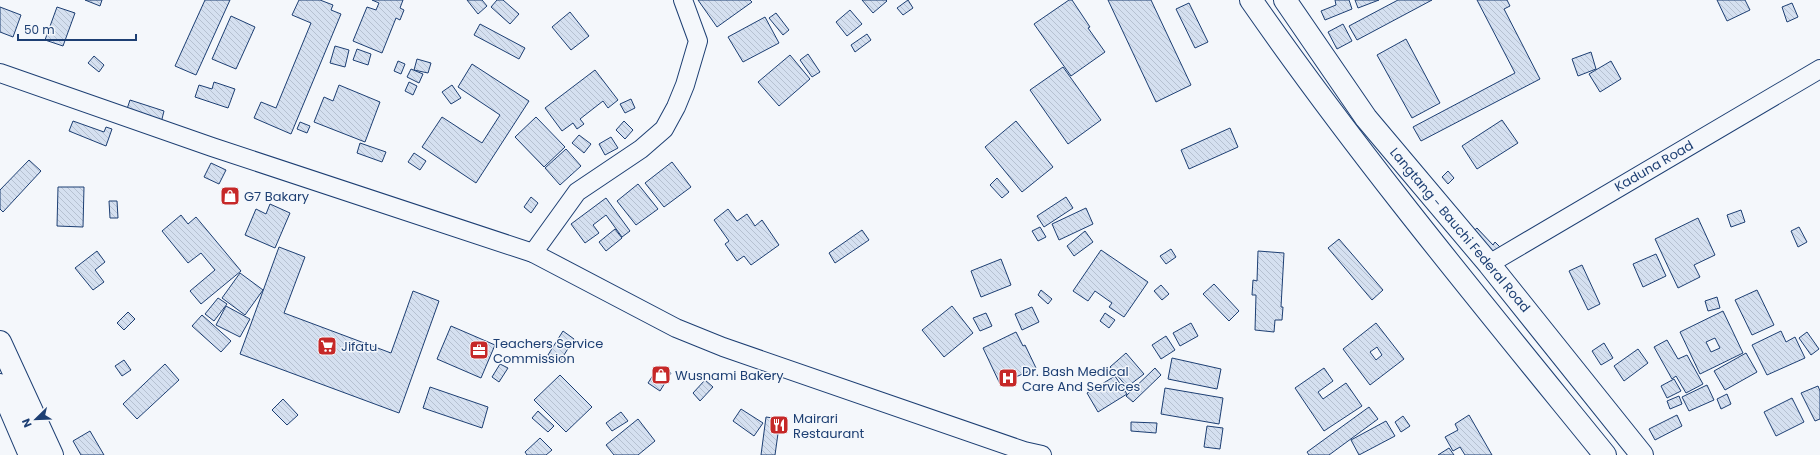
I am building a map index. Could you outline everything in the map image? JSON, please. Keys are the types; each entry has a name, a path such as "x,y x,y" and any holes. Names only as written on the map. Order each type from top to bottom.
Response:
{"main road":[{"name":"Langtang - Bauchi Federal Road","path":"1251,0 1303,75 1467,285 1605,455"},
{"name":"Langtang - Bauchi Federal Road","path":"1285,0 1366,118 1489,264 1642,455"},
{"path":"0,342 52,455"},
{"path":"0,385 30,455"}],"street":[{"path":"533,253 577,192 641,148 664,129 676,107 685,85 698,41 683,0"},
{"name":"Kaduna Road","path":"1489,264 1820,69"},
{"path":"0,73 212,147 533,253 676,328 723,347 1026,453 1042,455"}],"building":[{"path":"85,0 102,0 100,6"},
{"path":"205,0 230,0 196,75 175,66"},
{"path":"299,0 320,0 333,5 331,10 341,14 291,134 254,118 261,102 276,108 311,23 292,15"},
{"path":"372,0 403,0 400,8 404,10 400,20 396,18 382,53 353,41 367,7 376,10 379,3"},
{"path":"467,0 482,0 487,6 478,14"},
{"path":"497,0 503,0 519,14 510,24 491,7"},
{"path":"698,0 750,0 752,2 717,27"},
{"path":"862,0 886,0 887,1 873,13"},
{"path":"908,0 913,8 903,15 897,8"},
{"path":"1069,0 1072,0 1090,27 1088,28 1105,52 1071,76 1034,24"},
{"path":"1108,0 1151,0 1191,85 1156,102"},
{"path":"1335,0 1349,0 1352,9 1325,20 1321,11 1336,5"},
{"path":"1355,0 1379,0 1358,8"},
{"path":"1398,0 1432,0 1357,40 1349,26"},
{"path":"1477,0 1507,0 1510,6 1504,9 1540,79 1421,141 1413,127 1515,73"},
{"path":"1717,0 1745,0 1750,10 1727,21"},
{"path":"1189,3 1208,42 1195,48 1176,9"},
{"path":"1792,3 1798,17 1787,22 1782,7"},
{"path":"0,7 21,15 13,37 0,32"},
{"path":"57,7 75,13 63,46 45,40"},
{"path":"850,10 862,24 847,36 836,22"},
{"path":"570,12 589,36 571,50 552,27"},
{"path":"776,13 789,30 783,35 769,18"},
{"path":"231,16 255,27 236,69 212,59"},
{"path":"765,17 779,43 743,62 728,37"},
{"path":"480,24 525,48 519,59 474,35"},
{"path":"1343,24 1352,41 1337,49 1328,32"},
{"path":"867,34 871,40 855,52 851,45"},
{"path":"1406,39 1440,103 1412,118 1377,55"},
{"path":"335,46 349,50 345,67 330,63"},
{"path":"357,49 371,54 368,65 353,60"},
{"path":"1591,52 1596,69 1578,76 1572,59"},
{"path":"808,54 820,72 812,77 800,60"},
{"path":"790,55 810,79 779,106 758,82"},
{"path":"94,56 104,65 99,72 88,63"},
{"path":"417,59 431,63 428,73 414,70"},
{"path":"398,61 405,64 401,74 394,71"},
{"path":"1611,61 1621,79 1600,92 1589,74"},
{"path":"472,64 529,101 476,183 422,147 442,117 482,143 500,115 458,87"},
{"path":"1063,67 1101,120 1068,144 1030,90"},
{"path":"411,69 423,74 419,83 407,77"},
{"path":"595,70 618,100 608,108 603,101 580,119 584,124 577,129 573,123 562,131 545,108"},
{"path":"214,82 235,89 228,108 195,97 199,85 212,89"},
{"path":"409,82 417,86 413,95 405,91"},
{"path":"339,85 380,102 365,142 314,122 324,97 333,101"},
{"path":"452,85 461,98 451,104 442,92"},
{"path":"631,99 635,108 625,113 620,104"},
{"path":"130,100 164,111 161,123 126,112"},
{"path":"536,117 565,147 544,167 515,137"},
{"path":"1502,120 1518,143 1477,169 1462,146"},
{"path":"73,121 104,132 106,127 112,129 106,146 69,131"},
{"path":"624,121 633,130 625,139 616,130"},
{"path":"1016,121 1053,167 1022,192 985,147"},
{"path":"300,122 310,126 307,133 297,129"},
{"path":"1230,128 1238,147 1189,169 1181,150"},
{"path":"579,135 591,144 584,153 572,143"},
{"path":"611,137 618,148 605,155 599,144"},
{"path":"360,143 386,152 382,162 357,153"},
{"path":"566,149 581,166 560,185 545,168"},
{"path":"414,153 426,161 420,170 408,162"},
{"path":"29,160 41,171 3,212 0,209 0,190"},
{"path":"672,162 691,187 664,207 645,183"},
{"path":"211,163 226,170 219,184 204,177"},
{"path":"1448,171 1454,178 1448,184 1442,177"},
{"path":"997,178 1009,192 1002,198 990,185"},
{"path":"638,184 658,209 636,225 617,201"},
{"path":"58,187 84,187 83,227 57,226"},
{"path":"531,197 538,203 531,213 524,207"},
{"path":"1066,197 1073,208 1044,227 1037,216"},
{"path":"606,198 630,231 622,237 606,215 593,225 599,233 585,243 571,224"},
{"path":"109,201 117,201 118,218 110,218"},
{"path":"270,204 290,213 275,248 245,235 256,209 266,214"},
{"path":"1086,208 1093,224 1059,240 1052,224"},
{"path":"728,209 737,221 747,214 755,226 762,220 779,245 751,265 744,256 737,261 725,244 729,241 714,220"},
{"path":"1741,210 1745,222 1731,227 1727,215"},
{"path":"181,215 188,224 196,217 241,271 201,304 190,291 215,270 201,253 188,263 162,231"},
{"path":"1698,218 1715,255 1694,265 1700,277 1678,288 1655,239"},
{"path":"1040,227 1046,237 1038,241 1032,231"},
{"path":"1799,227 1807,242 1798,247 1791,231"},
{"path":"1477,228 1493,245 1495,242 1504,251 1495,260 1470,234"},
{"path":"615,229 622,238 606,251 599,242"},
{"path":"862,230 869,240 835,263 829,253"},
{"path":"1085,231 1093,242 1074,256 1067,246"},
{"path":"1339,239 1383,290 1372,300 1328,248"},
{"path":"279,247 305,257 284,313 391,353 413,291 439,301 399,413 240,354"},
{"path":"1171,249 1176,257 1166,264 1160,256"},
{"path":"1101,250 1148,282 1124,317 1109,307 1112,303 1095,291 1088,301 1073,291"},
{"path":"97,251 105,262 95,270 104,282 93,290 75,268"},
{"path":"1258,251 1284,253 1281,307 1283,307 1282,320 1275,320 1274,332 1255,330 1256,295 1252,295 1253,280 1257,281"},
{"path":"1656,254 1666,276 1643,287 1633,264"},
{"path":"1001,259 1011,285 981,297 971,271"},
{"path":"1582,265 1600,304 1588,310 1569,271"},
{"path":"240,273 263,290 245,315 222,298"},
{"path":"1214,284 1239,311 1229,321 1203,294"},
{"path":"1161,285 1169,294 1162,300 1154,291"},
{"path":"1041,290 1052,299 1048,304 1038,295"},
{"path":"1757,290 1774,325 1752,335 1735,300"},
{"path":"1717,297 1720,308 1708,311 1705,301"},
{"path":"218,298 227,304 214,321 205,314"},
{"path":"226,306 250,319 240,337 216,325"},
{"path":"952,306 973,333 944,357 922,330"},
{"path":"1032,307 1039,322 1022,330 1015,314"},
{"path":"1723,311 1743,353 1700,374 1680,332","holes":["1715,338 1720,348 1711,352 1706,342"]},
{"path":"128,312 135,319 124,330 117,323"},
{"path":"986,313 992,326 980,331 973,318"},
{"path":"1105,313 1115,320 1109,328 1100,321"},
{"path":"202,315 231,341 221,352 192,326"},
{"path":"1191,323 1198,336 1180,346 1173,333"},
{"path":"1376,323 1404,359 1370,385 1343,349","holes":["1377,347 1382,355 1376,360 1370,352"]},
{"path":"451,326 495,345 481,378 437,359"},
{"path":"563,331 574,339 559,363 548,355"},
{"path":"1781,331 1786,342 1795,337 1805,358 1767,375 1752,345"},
{"path":"1016,332 1023,346 1025,345 1036,368 1000,384 983,348"},
{"path":"1807,332 1819,349 1811,355 1799,338"},
{"path":"1166,336 1175,350 1161,359 1152,345"},
{"path":"1667,340 1678,359 1687,355 1703,384 1686,393 1676,376 1672,379 1654,347"},
{"path":"1604,343 1613,358 1601,365 1592,351"},
{"path":"1638,349 1648,363 1624,381 1614,366"},
{"path":"1126,353 1144,374 1127,387 1110,367"},
{"path":"1746,353 1757,372 1725,390 1714,371"},
{"path":"1172,358 1221,369 1217,389 1168,379"},
{"path":"124,360 131,370 122,376 115,366"},
{"path":"165,364 179,380 137,419 123,404"},
{"path":"500,364 508,368 499,382 492,377"},
{"path":"659,366 671,373 660,391 648,383"},
{"path":"1155,368 1161,375 1133,402 1126,396"},
{"path":"1324,368 1333,381 1318,392 1323,399 1346,383 1362,406 1324,431 1295,388"},
{"path":"560,375 592,407 566,432 534,400"},
{"path":"1115,376 1127,394 1098,412 1087,393"},
{"path":"1674,379 1681,391 1667,398 1661,386"},
{"path":"705,380 713,387 700,401 693,393"},
{"path":"1707,385 1714,400 1689,411 1682,397"},
{"path":"1818,386 1820,391 1820,419 1815,421 1801,393"},
{"path":"430,387 488,407 482,428 423,408"},
{"path":"1165,388 1223,398 1219,424 1161,414"},
{"path":"1727,394 1731,404 1721,409 1717,399"},
{"path":"1679,396 1682,404 1670,409 1667,401"},
{"path":"1792,398 1804,422 1776,436 1764,412"},
{"path":"283,399 298,415 287,425 272,410"},
{"path":"1369,407 1378,419 1329,455 1309,455 1307,452"},
{"path":"741,409 763,423 754,436 733,421"},
{"path":"538,411 554,426 548,432 532,418"},
{"path":"621,412 628,421 612,431 606,423"},
{"path":"1469,415 1492,455 1465,455 1460,447 1453,451 1445,437 1458,430 1455,424"},
{"path":"1677,415 1682,426 1655,440 1649,429"},
{"path":"1403,416 1410,426 1401,432 1395,422"},
{"path":"766,417 780,419 775,455 761,455"},
{"path":"638,419 655,441 638,455 614,455 606,445"},
{"path":"1386,421 1395,436 1359,455 1351,440"},
{"path":"1131,422 1157,423 1156,433 1131,431"},
{"path":"1207,426 1223,428 1220,449 1204,447"},
{"path":"90,431 104,455 81,455 73,441"},
{"path":"540,438 552,450 546,455 527,455 525,452"},
{"path":"1449,448 1454,455 1438,455"}],"place":[{"name":"G7 Bakary","path":"230,196"},
{"name":"Jifatu","path":"327,346"},
{"name":"Teachers Service Commission","path":"479,350"},
{"name":"Wusnami Bakery","path":"661,375"},
{"name":"Dr. Bash Medical Care And Services","path":"1008,378"},
{"name":"Mairari Restaurant","path":"779,425"}]}
